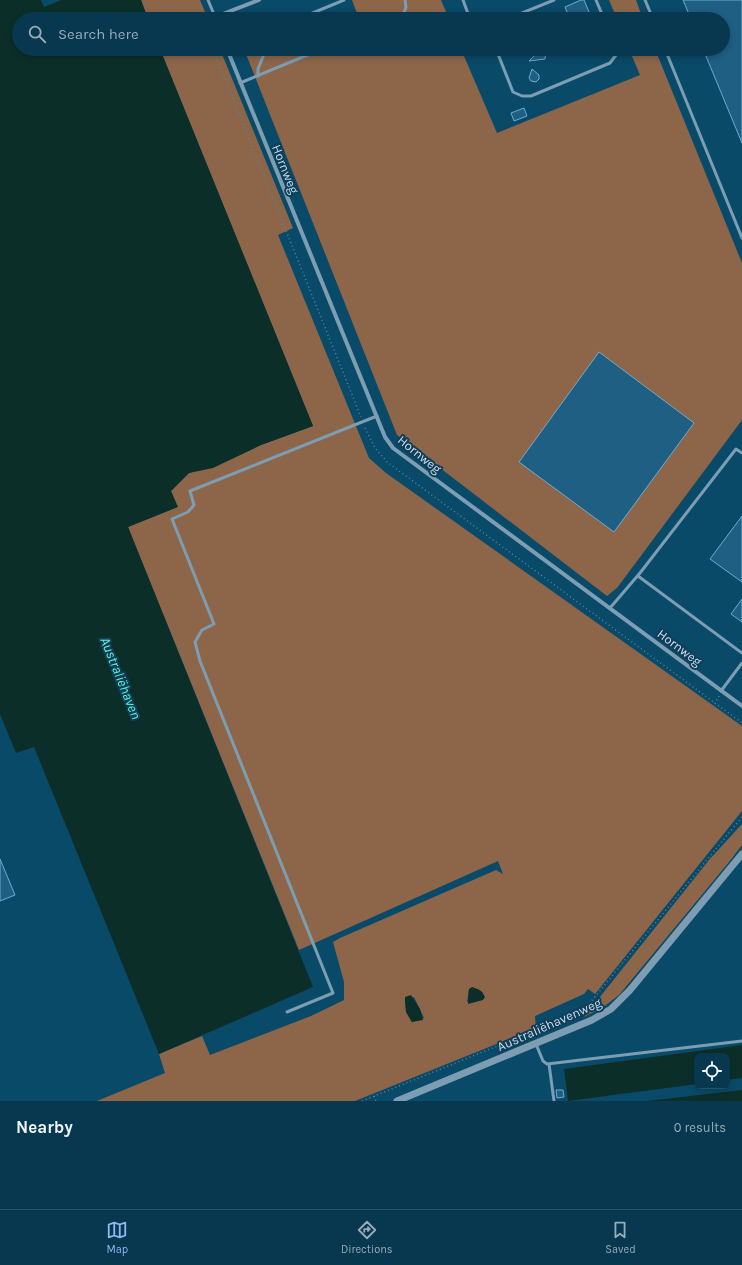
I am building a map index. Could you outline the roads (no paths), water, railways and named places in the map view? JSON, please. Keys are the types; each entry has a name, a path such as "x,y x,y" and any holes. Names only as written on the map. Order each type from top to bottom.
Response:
{"street":[{"path":"230,12 258,0"},
{"name":"Hornweg","path":"230,56 385,436 393,448 742,706"},
{"name":"Australiëhavenweg","path":"397,1101 592,1020 611,1009 630,990 741,858"}],"lane":[{"path":"208,0 213,12"},
{"path":"315,12 344,0"},
{"path":"404,12 406,6 405,0"},
{"path":"463,0 467,12"},
{"path":"524,12 554,0"},
{"path":"596,0 601,12"},
{"path":"645,0 650,12"},
{"path":"258,76 258,69 263,56"},
{"path":"240,83 305,56"},
{"path":"499,56 513,92 522,96 531,96 610,64 615,56"},
{"path":"668,56 742,238"},
{"path":"287,1012 333,993 200,661 195,642 202,630 214,624 172,519 188,512 194,505 190,491 377,416"},
{"path":"610,608 638,576 736,449 742,453"},
{"path":"638,576 742,653"},
{"path":"721,691 742,663"},
{"path":"536,1044 543,1061 549,1064 742,1041"},
{"path":"549,1064 554,1101"}],"water":[{"name":"Australiëhaven","path":"0,0 41,0 44,7 61,0 141,0 145,12 12,12 12,56 163,56 313,426 261,445 213,468 189,473 171,491 178,507 128,527 313,987 159,1054 34,747 16,753 0,714"},
{"path":"472,987 481,991 485,997 483,1000 468,1004 469,989"},
{"path":"411,995 420,1009 423,1020 412,1022 406,1012 405,997"},
{"path":"742,1045 742,1078 730,1080 730,1053 694,1053 694,1084 568,1101 564,1069"},
{"path":"742,1090 742,1101 647,1101"}]}
